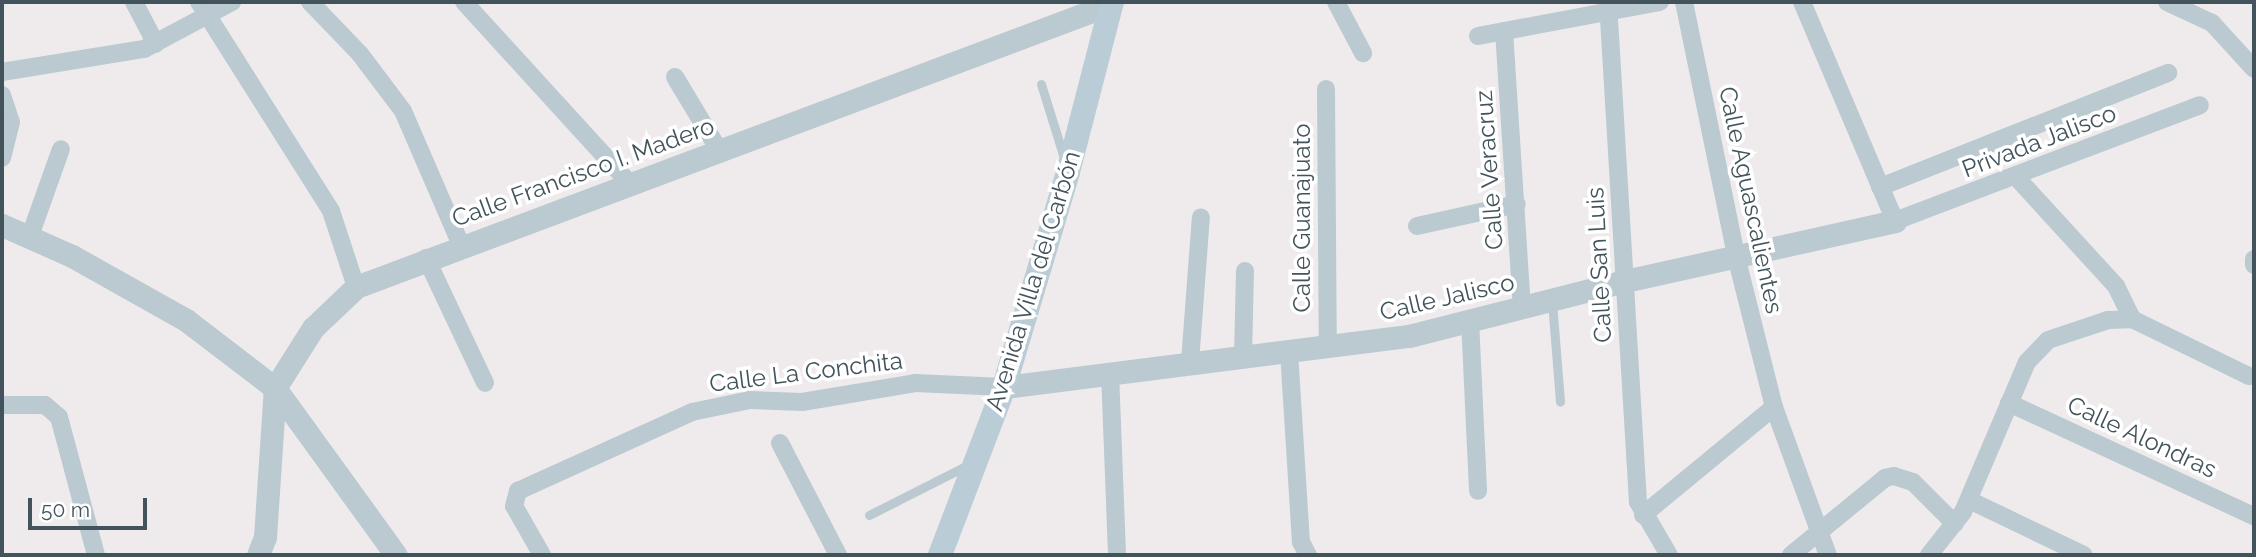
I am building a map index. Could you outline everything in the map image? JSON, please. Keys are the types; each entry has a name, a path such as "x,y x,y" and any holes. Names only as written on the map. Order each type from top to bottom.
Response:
{"main road":[{"name":"Avenida Villa del Carbón","path":"940,555 1004,387 1069,172 1112,3"}],"street":[{"path":"134,2 156,44"},
{"path":"2,72 156,44 204,9 232,2"},
{"path":"310,2 359,54 402,111 461,245"},
{"path":"464,2 630,184"},
{"path":"1336,2 1363,53"},
{"path":"1479,36 1609,6 1660,2"},
{"name":"Calle Aguascalientes","path":"1684,2 1736,256 1774,408 1828,555"},
{"path":"1802,2 1895,220"},
{"path":"2167,2 2212,23 2254,69"},
{"name":"Calle Francisco I. Madero","path":"258,555 265,537 275,388 313,328 356,287 426,258 1112,3"},
{"name":"Calle San Luis","path":"1609,6 1638,502 1643,515"},
{"path":"204,9 331,211 356,287"},
{"name":"Calle Veracruz","path":"1504,31 1522,306"},
{"path":"1880,187 2168,73"},
{"path":"675,77 719,150"},
{"name":"Calle Guanajuato","path":"1326,89 1328,346"},
{"path":"2,95 11,122 2,158"},
{"name":"Privada Jalisco","path":"1895,220 2017,177 2200,105"},
{"path":"30,236 61,149"},
{"path":"2017,177 2116,286 2132,320"},
{"path":"1417,226 1517,204"},
{"path":"1190,362 1201,217"},
{"name":"Calle Jalisco","path":"1004,387 1409,336 1625,281 1895,220"},
{"path":"2,225 30,236 186,320 275,388 396,555"},
{"path":"426,258 485,383"},
{"path":"2254,259 2254,265"},
{"path":"1243,358 1245,271"},
{"path":"1470,320 1479,491"},
{"path":"1929,555 1955,524 1969,500 2026,362 2048,340 2108,320 2132,320 2249,376"},
{"path":"1289,352 1301,541 1308,555"},
{"path":"1110,372 1117,555"},
{"name":"Calle La Conchita","path":"542,555 514,506 518,491 658,425 703,409 750,400 802,402 915,383 1004,387"},
{"name":"Calle Alondras","path":"2009,402 2254,516"},
{"path":"2,405 44,405 59,417 96,555"},
{"path":"1669,555 1643,515 1774,408"},
{"path":"780,443 838,555"},
{"path":"1791,555 1885,478 1894,476 1913,482 1955,524"},
{"path":"1969,500 2084,555"}],"lane":[{"path":"1041,84 1069,172"},
{"path":"1552,300 1560,402"},
{"path":"869,515 975,461"}]}
